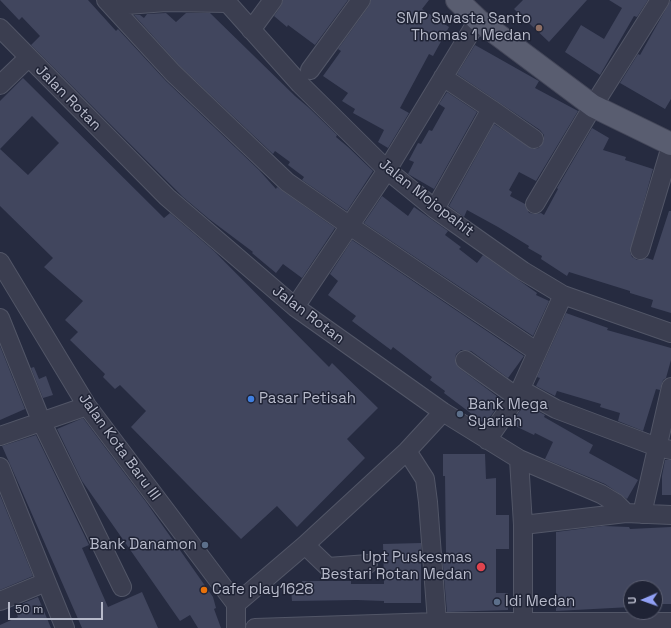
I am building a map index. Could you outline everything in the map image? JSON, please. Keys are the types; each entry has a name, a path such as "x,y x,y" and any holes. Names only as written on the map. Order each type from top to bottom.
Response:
{"main road":[{"path":"457,0 478,20 593,106 671,145"}],"street":[{"path":"251,30 273,0"},
{"path":"310,70 361,0"},
{"path":"535,204 593,106 660,0"},
{"path":"110,3 226,2"},
{"name":"Jalan Mojopahit","path":"226,2 300,84 387,170 434,209 523,271 563,295 671,333"},
{"path":"110,3 173,73 287,182 536,351"},
{"path":"295,307 387,170 478,20"},
{"name":"Jalan Rotan","path":"0,28 167,197 295,307 443,412 518,459 601,494 634,514"},
{"path":"0,85 28,58"},
{"path":"443,77 534,139"},
{"path":"434,209 491,109"},
{"path":"640,250 671,145"},
{"name":"Jalan Kota Baru III","path":"0,262 87,406 236,604"},
{"path":"487,440 518,393 563,295"},
{"path":"0,318 42,423 122,587"},
{"path":"465,360 518,393 556,409 664,448"},
{"path":"634,514 664,448 671,387"},
{"path":"0,436 42,423 87,406"},
{"path":"236,628 236,604 305,545 407,452 443,412"},
{"path":"407,452 425,480 437,622"},
{"path":"518,459 523,525 523,625"},
{"path":"0,467 65,628"},
{"path":"523,525 634,514 671,515"},
{"path":"305,545 328,567 368,564"},
{"path":"0,601 46,582"},
{"path":"255,628 437,622 523,625 671,622"}],"building":[{"path":"0,0 88,0 116,31 118,29 166,81 259,170 276,189 277,187 335,228 302,278 283,264 276,273 252,253 253,252 209,219 183,197 31,45 40,36 22,17 19,20"},
{"path":"283,0 348,0 315,45 288,25 287,27 274,16"},
{"path":"371,0 429,0 422,9 449,27 433,56 429,54 400,108 409,113 388,148 378,142 384,130 353,113 355,109 342,101 348,93 323,76 341,51 338,49 369,6"},
{"path":"523,0 587,0 549,42 514,9"},
{"path":"609,0 648,0 637,17 634,16 600,75 565,52 581,25 604,39 622,8"},
{"path":"671,0 671,99 665,109 620,83 638,54 640,55"},
{"path":"166,13 176,22 186,13 210,13 337,135 336,137 373,171 347,211 302,180 304,177 288,165 290,162 275,151 273,154 180,66 134,15 140,15 144,18 147,14"},
{"path":"475,45 539,81 535,88 578,111 536,181 519,172 509,190 512,192 510,196 525,204 529,213 541,213 544,215 558,189 557,188 592,128 609,138 603,150 626,157 625,160 653,169 630,252 632,257 637,260 647,258 653,260 669,211 671,211 671,313 651,307 653,300 630,293 630,291 569,272 567,276 541,259 542,256 528,248 529,246 498,227 467,210 464,217 449,206 494,124 533,149 539,148 544,140 544,135 540,130 457,74"},
{"name":"Pasar Petisah","path":"23,78 164,218 170,213 214,251 329,367 332,363 378,408 347,439 365,458 297,527 277,506 241,539 131,427 146,411 120,385 115,389 103,377 105,374 70,340 78,332 65,320 83,301 44,267 53,258 0,206 0,101","holes":["32,116 59,143 28,175 0,149"]},
{"path":"447,92 477,112 434,189 408,174 414,162 409,160 418,143 421,144 429,130 432,131 445,108 439,104"},
{"path":"382,196 408,216 414,207 448,231 445,235 461,247 459,249 477,263 483,255 537,293 536,295 549,301 533,336 364,223"},
{"path":"352,240 524,356 508,378 471,351 461,350 456,354 455,359 459,368 502,400 485,424 444,393 445,391 430,380 432,377 393,347 391,350 352,321 356,316 328,295 338,281 330,274"},
{"path":"566,313 608,328 607,330 671,348 671,360 666,378 663,380 660,390 656,389 643,431 618,421 620,413 600,407 601,404 557,391 555,396 536,386 540,378 537,377"},
{"path":"0,346 25,409 0,420"},
{"path":"34,367 39,379 46,376 53,395 43,398 31,368"},
{"path":"524,405 545,415 544,417 593,445 589,453 638,480 627,499 605,484 545,459 553,442 511,424"},
{"path":"83,418 146,502 213,597 216,608 214,609 221,628 198,628 190,615 180,621 82,481 57,429"},
{"path":"36,435 89,545 82,548 108,607 142,592 158,628 82,628 2,446"},
{"path":"443,454 485,454 486,479 496,478 496,515 509,515 509,549 496,549 496,593 508,593 508,610 447,612 442,553 446,553 445,476 443,476"},
{"path":"665,460 671,460 671,495 662,495 662,476"},
{"path":"0,495 33,576 0,590"},
{"path":"603,526 629,527 630,529 671,527 671,604 663,604 663,580 623,580 623,607 556,611 556,532"},
{"path":"421,543 421,603 384,603 384,601 357,600 292,601 291,591 302,591 302,581 351,581 351,584 384,584 383,544"},
{"path":"38,597 51,628 0,628 0,625 18,617 14,607"}],"place":[{"name":"SMP Swasta Santo Thomas 1 Medan","path":"539,28"},
{"name":"Pasar Petisah","path":"251,399"},
{"name":"Bank Mega Syariah","path":"460,414"},
{"name":"Bank Danamon","path":"205,545"},
{"name":"Upt Puskesmas Bestari Rotan Medan","path":"481,567"},
{"name":"Cafe play1628","path":"204,590"},
{"name":"Idi Medan","path":"497,602"}]}
